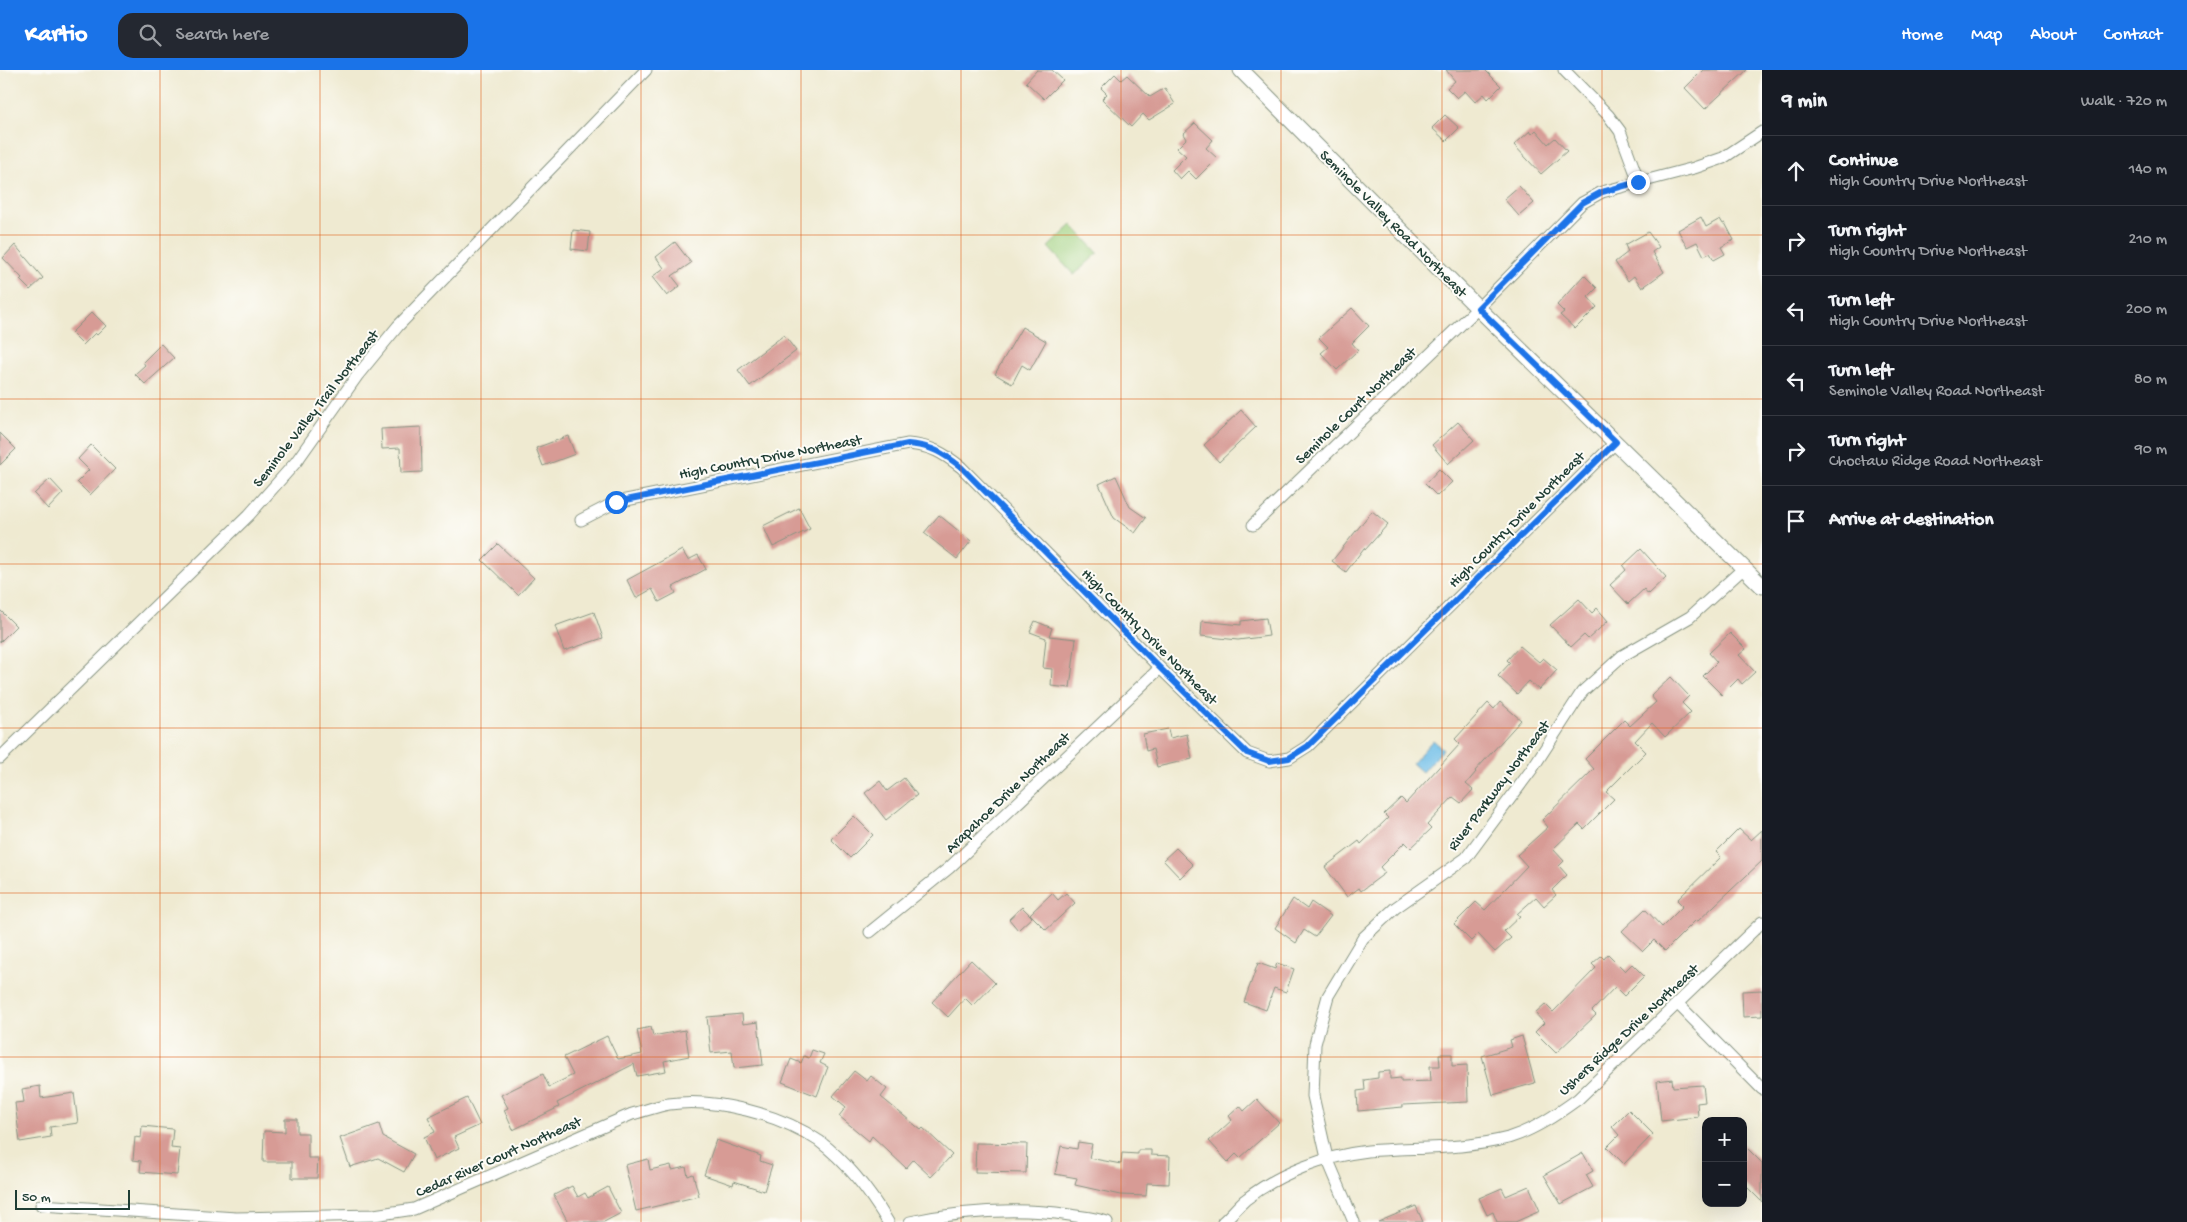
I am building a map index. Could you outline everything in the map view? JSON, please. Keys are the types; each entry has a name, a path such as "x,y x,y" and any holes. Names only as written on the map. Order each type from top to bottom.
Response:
{"street":[{"name":"Seminole Valley Trail Northeast","path":"0,758 249,516 296,462 357,376 398,326 646,70"},
{"name":"Seminole Valley Road Northeast","path":"1241,70 1478,308 1762,586"},
{"path":"1564,70 1608,115 1620,131 1638,182"},
{"name":"Seminole Court Northeast","path":"1253,525 1478,308 1582,203 1602,192 1694,168 1723,158 1762,132"},
{"name":"High Country Drive Northeast","path":"580,520 616,502 908,444 925,446 943,453 961,467 1247,753 1269,761 1289,758 1308,746 1616,442"},
{"name":"River Parkway Northeast","path":"1354,1222 1327,1158 1312,1096 1315,1044 1328,996 1363,938 1395,908 1466,858 1532,769 1582,692 1622,656 1690,617 1744,568"},
{"name":"Arapahoe Drive Northeast","path":"870,932 950,868 1160,668"},
{"name":"Ushers Ridge Drive Northeast","path":"1223,1222 1245,1200 1283,1176 1327,1158 1366,1152 1470,1145 1509,1137 1544,1123 1578,1100 1762,922"},
{"path":"1678,1004 1762,1089"},
{"name":"Cedar River Court Northeast","path":"41,1205 236,1218 374,1215 414,1209 632,1114 670,1104 712,1104 752,1111 787,1124 819,1141 874,1198 888,1222"},
{"path":"910,1222 950,1214 1000,1210 1051,1213 1107,1222"}],"green space":[{"path":"1072,225 1098,253 1074,275 1048,247"}],"water":[{"path":"1433,740 1443,749 1422,772 1412,763"}],"building":[{"path":"1037,70 1052,70 1063,80 1044,99 1026,82"},
{"path":"1446,70 1485,70 1501,86 1488,99 1484,94 1475,102 1465,91 1457,98 1447,88 1455,81"},
{"path":"1703,70 1747,70 1705,109 1685,88"},
{"path":"1115,74 1121,80 1127,75 1150,97 1165,88 1175,104 1149,120 1143,114 1131,127 1102,99 1107,94 1101,88"},
{"path":"1445,115 1459,128 1446,141 1432,128"},
{"path":"1195,123 1213,140 1206,148 1217,158 1196,179 1188,171 1180,179 1172,170 1186,156 1177,148 1186,139 1183,134"},
{"path":"1536,130 1548,144 1555,138 1567,151 1541,174 1514,145 1530,131 1532,134"},
{"path":"1519,186 1534,203 1519,216 1504,199"},
{"path":"1701,217 1706,227 1720,219 1723,224 1725,223 1734,240 1721,247 1725,254 1714,260 1710,253 1704,256 1697,242 1687,247 1678,230"},
{"path":"573,230 590,232 588,251 571,249"},
{"path":"1648,232 1659,247 1652,252 1664,272 1642,288 1634,276 1628,281 1615,262 1628,252 1625,245"},
{"path":"675,242 691,263 672,276 680,286 667,296 652,277 664,268 656,257"},
{"path":"15,245 43,278 30,290 20,280 22,278 3,258"},
{"path":"1584,275 1597,288 1588,297 1597,307 1575,329 1560,315 1564,312 1557,305"},
{"path":"1352,308 1369,326 1352,343 1358,350 1337,370 1321,353 1328,347 1319,338"},
{"path":"92,312 106,326 97,335 95,333 83,345 71,333"},
{"path":"1022,327 1046,341 1030,370 1022,365 1012,384 995,374"},
{"path":"784,335 796,351 750,386 738,370"},
{"path":"161,344 174,358 145,384 135,374 145,365 143,362"},
{"path":"1241,410 1256,427 1219,462 1204,445"},
{"path":"1458,422 1474,440 1448,464 1432,445"},
{"path":"421,427 422,472 401,473 400,448 382,449 381,429"},
{"path":"0,433 16,449 0,465"},
{"path":"568,436 575,454 543,466 536,448"},
{"path":"91,445 115,469 90,495 77,482 89,470 78,459"},
{"path":"1439,469 1452,482 1437,496 1425,484"},
{"path":"1116,476 1130,507 1146,518 1135,533 1114,518 1099,484"},
{"path":"50,479 63,493 48,509 34,494"},
{"path":"799,508 810,529 773,547 763,526"},
{"path":"1372,511 1388,524 1365,550 1364,548 1346,572 1332,561"},
{"path":"939,515 971,541 957,559 924,533"},
{"path":"498,544 534,578 518,595 482,560"},
{"path":"1641,549 1666,577 1648,594 1644,589 1628,604 1610,585 1626,570 1623,566"},
{"path":"682,550 688,560 698,555 706,569 673,587 676,593 659,602 652,589 636,598 627,580"},
{"path":"1579,599 1592,613 1597,608 1608,621 1588,639 1584,635 1571,647 1550,625"},
{"path":"0,610 16,626 0,642"},
{"path":"594,612 603,638 564,651 555,626"},
{"path":"1266,618 1269,636 1238,640 1201,636 1202,621 1241,625 1241,621"},
{"path":"1035,621 1052,628 1049,636 1076,639 1070,688 1051,686 1052,669 1043,668 1046,638 1030,632"},
{"path":"1730,633 1746,649 1739,655 1755,672 1742,684 1738,679 1722,695 1703,676 1717,662 1709,653"},
{"path":"1520,646 1539,662 1543,658 1557,670 1539,690 1529,681 1517,694 1498,676 1510,663 1507,660"},
{"path":"1671,677 1689,696 1682,703 1691,712 1665,737 1652,723 1635,741 1646,752 1606,792 1614,799 1584,829 1579,824 1553,849 1564,861 1559,866 1567,875 1552,890 1556,895 1544,906 1536,897 1517,914 1520,916 1504,931 1511,938 1495,952 1478,934 1471,941 1454,924 1476,902 1485,910 1527,866 1517,855 1548,827 1542,820 1594,769 1585,759 1624,720 1630,726 1656,702 1651,696"},
{"path":"1500,702 1521,720 1475,771 1466,784 1473,790 1461,803 1453,797 1427,825 1431,829 1411,848 1405,842 1380,867 1385,873 1361,891 1359,888 1347,897 1325,867 1359,841 1361,844 1388,818 1384,814 1401,798 1406,803 1460,744 1455,739 1488,703 1494,709"},
{"path":"1168,729 1170,738 1187,734 1192,759 1157,767 1153,749 1146,751 1143,734"},
{"path":"904,778 917,795 886,820 865,793 880,781 887,791"},
{"path":"854,816 873,835 850,858 831,839"},
{"path":"1739,829 1751,840 1762,830 1762,861 1698,921 1696,920 1665,951 1654,940 1643,951 1622,931 1645,909 1662,927 1683,906 1677,900 1721,857 1716,852"},
{"path":"1176,848 1193,865 1180,878 1163,860"},
{"path":"1052,893 1058,900 1066,893 1075,903 1046,930 1030,914"},
{"path":"1293,899 1307,909 1311,902 1331,916 1315,937 1304,930 1296,943 1275,928"},
{"path":"1022,907 1032,917 1018,930 1009,919"},
{"path":"1608,954 1625,971 1632,964 1644,976 1624,996 1615,987 1592,1011 1596,1015 1556,1053 1535,1032 1544,1023 1535,1013 1545,1004 1553,1012 1596,968 1592,964 1601,956 1604,959"},
{"path":"971,960 995,983 973,1006 965,998 948,1017 932,1002"},
{"path":"1258,963 1275,969 1277,963 1294,969 1286,992 1274,988 1266,1010 1244,1002"},
{"path":"1762,990 1762,1016 1743,1017 1742,991"},
{"path":"742,1014 743,1024 758,1022 763,1065 734,1068 732,1051 711,1053 707,1017"},
{"path":"651,1027 653,1036 685,1030 689,1056 664,1061 666,1071 637,1076 634,1064 557,1103 559,1107 513,1130 504,1110 508,1108 501,1095 543,1074 549,1087 573,1075 564,1057 607,1036 618,1059 642,1054 637,1030"},
{"path":"1522,1036 1535,1083 1493,1095 1482,1056 1512,1047 1510,1040"},
{"path":"812,1050 824,1054 820,1063 828,1067 817,1096 782,1082 791,1059 801,1063 804,1056 809,1058"},
{"path":"1439,1054 1452,1054 1452,1066 1467,1065 1468,1102 1403,1105 1403,1107 1358,1111 1357,1091 1365,1090 1364,1080 1378,1078 1378,1072 1390,1071 1390,1079 1401,1078 1401,1082 1431,1081 1430,1066 1440,1066"},
{"path":"854,1071 867,1081 871,1076 887,1089 881,1097 921,1130 923,1128 952,1155 931,1177 913,1160 906,1168 872,1136 869,1141 839,1116 846,1107 833,1096"},
{"path":"1672,1079 1673,1087 1703,1085 1705,1102 1697,1103 1698,1117 1661,1121 1657,1081"},
{"path":"40,1086 41,1098 74,1093 78,1123 50,1127 51,1137 20,1142 15,1103 24,1102 22,1089"},
{"path":"467,1098 480,1125 454,1137 459,1148 434,1160 424,1137 435,1132 428,1117"},
{"path":"1257,1099 1279,1123 1240,1158 1236,1154 1228,1162 1209,1141 1232,1120 1229,1116 1240,1106 1244,1111"},
{"path":"1629,1110 1653,1134 1624,1164 1607,1147 1619,1135 1612,1127"},
{"path":"285,1119 297,1119 297,1133 308,1133 308,1158 318,1158 317,1178 292,1178 292,1162 263,1162 264,1131 285,1132"},
{"path":"379,1124 383,1137 414,1154 404,1172 378,1158 350,1167 340,1138"},
{"path":"142,1126 173,1129 171,1148 180,1149 177,1175 140,1172 141,1161 133,1160 135,1137 141,1138"},
{"path":"716,1140 761,1156 760,1161 772,1165 764,1191 734,1181 733,1185 704,1175"},
{"path":"1078,1142 1092,1144 1089,1158 1121,1164 1122,1153 1138,1154 1138,1150 1151,1150 1151,1155 1170,1156 1169,1184 1147,1183 1146,1196 1120,1195 1075,1185 1077,1178 1055,1174 1061,1146 1077,1149"},
{"path":"976,1143 1027,1144 1026,1173 975,1172"},
{"path":"1747,1148 1762,1163 1762,1202 1747,1187"},
{"path":"1583,1153 1593,1171 1586,1175 1593,1187 1561,1204 1544,1175"},
{"path":"648,1159 650,1170 671,1165 672,1170 686,1167 688,1176 693,1174 699,1196 636,1211 625,1165"},
{"path":"572,1186 578,1197 585,1193 588,1198 608,1187 621,1213 604,1222 568,1222 554,1195"},
{"path":"1529,1186 1540,1211 1515,1222 1497,1222 1493,1212 1487,1215 1479,1198 1502,1188 1506,1196"},
{"path":"1416,1206 1423,1222 1378,1222"}],"route":[{"path":"616,502 908,444 925,446 943,453 961,467 1247,753 1269,761 1289,758 1308,746 1616,442 1478,308 1582,203 1602,192 1638,182"}]}
